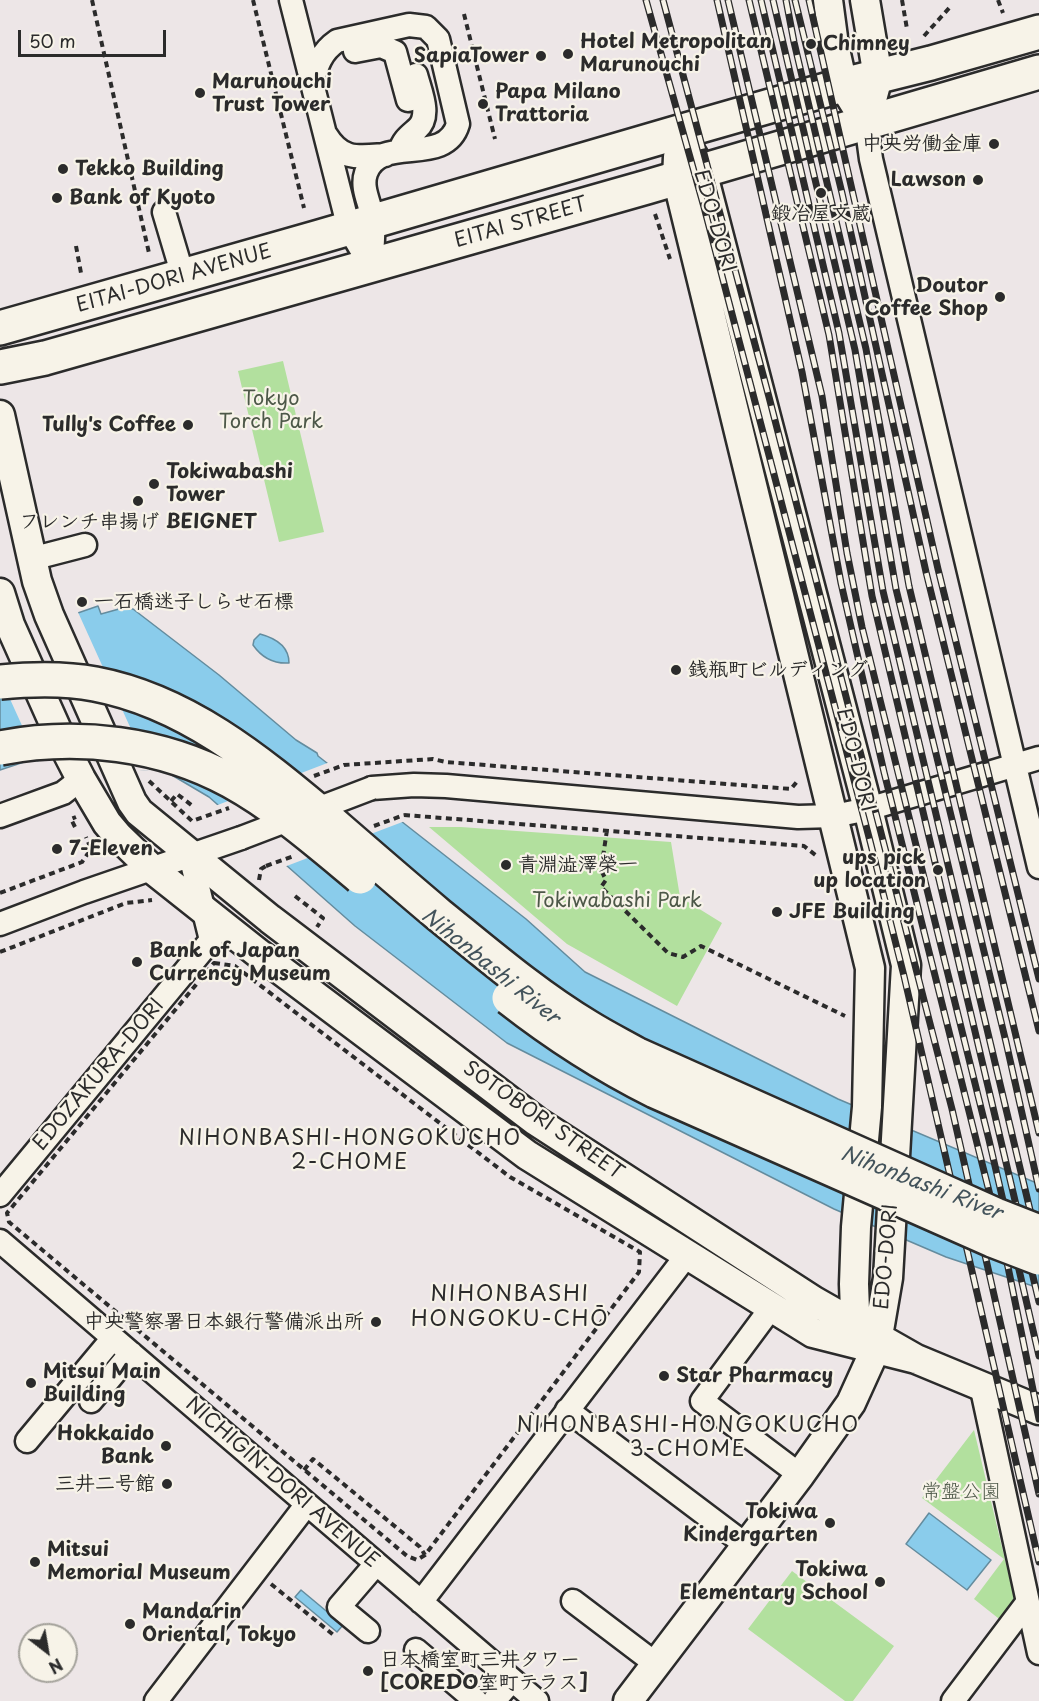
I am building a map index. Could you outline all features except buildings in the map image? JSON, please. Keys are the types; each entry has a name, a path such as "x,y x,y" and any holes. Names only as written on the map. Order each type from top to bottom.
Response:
{"highway":[{"path":"361,225 679,132 1039,32"},
{"name":"EITAI STREET","path":"0,367 45,358 371,266 1039,72"},
{"name":"EITAI-DORI AVENUE","path":"0,328 361,225"},
{"path":"0,682 40,679 96,684 144,698 191,720 220,736 277,777 440,915 545,998 588,1027 636,1054 996,1215 1039,1232"},
{"path":"0,748 50,741 93,742 152,751 211,771 277,811 446,950 531,1016 613,1069 655,1091 992,1240 1039,1258"}],"main road":[{"path":"828,0 834,45 843,86 866,122"},
{"path":"865,0 878,77 866,122"},
{"name":"EDO-DORI","path":"628,1701 800,1475 859,1388 867,1338 888,1278 906,964 868,809 679,132"},
{"name":"EDO-DORI","path":"690,174 870,968 867,1107 856,1227 854,1284 867,1338"},
{"name":"SOTOBORI STREET","path":"0,414 37,581 49,615 141,792 139,812 270,919 536,1121 814,1301 867,1338 1039,1410"},
{"name":"SOTOBORI STREET","path":"0,593 10,625 81,779 107,823 152,869 204,911 527,1155 813,1333 867,1338"}],"street":[{"path":"291,0 325,134 361,225 371,266"},
{"path":"312,83 319,60 327,48 336,41 409,25 422,26 433,33 440,43 458,124 453,136 442,145 357,157 345,155 331,143 325,134"},
{"path":"319,60 371,47 381,46 391,49 398,60 408,100"},
{"path":"361,225 365,177 371,163 392,153 420,126 424,117 424,108 410,50"},
{"path":"866,122 871,159 1039,867"},
{"path":"164,212 183,276"},
{"path":"31,559 85,545"},
{"path":"1013,764 1039,742"},
{"path":"0,924 242,838 372,788 414,785 446,786 798,817 834,816 868,809 1039,758"},
{"path":"0,816 63,793 81,779"},
{"name":"EDOZAKURA-DORI","path":"0,1195 211,940 190,855"},
{"name":"NICHIGIN-DORI AVENUE","path":"0,1241 537,1701"},
{"path":"422,1602 687,1255"},
{"path":"771,1308 702,1401 800,1475"},
{"path":"27,1441 113,1338"},
{"path":"92,1401 131,1353"},
{"path":"981,1385 1039,1653"},
{"path":"567,1410 746,1545"},
{"path":"156,1701 307,1504"},
{"path":"368,1631 339,1607 376,1564"},
{"path":"573,1601 656,1664"},
{"path":"959,1699 1027,1603"},
{"path":"416,1650 476,1701"},
{"path":"494,1701 512,1680"}],"path":[{"path":"92,0 149,253"},
{"path":"253,0 304,207"},
{"path":"902,0 907,29"},
{"path":"998,0 1003,14"},
{"path":"924,36 950,7"},
{"path":"464,14 495,139"},
{"path":"488,111 495,110"},
{"path":"655,214 671,264"},
{"path":"76,246 81,273"},
{"path":"344,765 433,759 446,762 791,789 797,783 801,772"},
{"path":"141,792 171,801 192,821 215,813"},
{"path":"171,801 177,794 194,807"},
{"path":"404,815 804,846 823,860"},
{"path":"75,827 71,819 76,817"},
{"path":"607,830 601,870 606,880 601,887 668,953 683,957 701,946 854,1020"},
{"path":"0,893 82,862"},
{"path":"295,896 323,918 316,927"},
{"path":"0,952 126,903 152,900 160,907"},
{"path":"214,963 235,966"},
{"path":"425,1555 420,1547 313,1459 304,1470 407,1556 417,1560 425,1555 639,1272 640,1252"},
{"path":"269,1582 336,1637"}],"green space":[{"name":"Tokyo Torch Park","path":"283,361 324,532 279,542 238,371"},
{"name":"Tokiwabashi Park","path":"429,827 461,827 671,842 680,897 722,923 677,1006 567,944"},
{"name":"常盤公園","path":"974,1430 1016,1606 1003,1622 974,1599 1004,1559 922,1498"},
{"path":"792,1571 894,1646 853,1701 845,1701 748,1629"}],"water":[{"name":"Nihonbashi River","path":"98,606 101,614 119,609 133,609 219,675 296,740 317,753 526,919 585,972 838,1099 1039,1184 1039,1288 946,1257 834,1209 507,1043 355,926 209,797 170,774 164,763 148,770 30,760 0,770 0,640"},
{"path":"260,634 284,647 289,663 273,661 260,653 253,645 254,640"},
{"path":"929,1513 991,1560 967,1590 906,1544"},
{"path":"301,1590 343,1625 337,1632 295,1597"}],"pier":[{"path":"77,610 150,771 39,763 0,677 0,637"},
{"path":"330,762 405,821 284,867 215,806"}],"railway":[{"path":"646,0 704,207 904,976 1039,1562"},
{"path":"663,0 769,397 952,1109 1039,1494"},
{"path":"717,0 802,372 841,583 884,772 1008,1267 1039,1419"},
{"path":"728,0 822,396 847,553 862,627 989,1140 1039,1356"},
{"path":"749,0 829,335 872,596 1039,1302"},
{"path":"761,0 839,333 883,591 1039,1248"},
{"path":"773,0 855,350 896,589 1006,1042 1039,1189"},
{"path":"786,0 866,349 909,586 1039,1133"},
{"path":"795,0 842,193 926,572 1039,1031"},
{"path":"809,0 938,569 1039,979"}],"place":[{"name":"Chimney","path":"811,44"},
{"name":"Hotel Metropolitan Marunouchi","path":"568,54"},
{"name":"SapiaTower","path":"541,56"},
{"name":"Marunouchi Trust Tower","path":"200,93"},
{"name":"Papa Milano Trattoria","path":"483,104"},
{"name":"中央労働金庫","path":"994,144"},
{"name":"Tekko Building","path":"63,169"},
{"name":"Lawson","path":"978,180"},
{"name":"鍛冶屋文蔵","path":"821,193"},
{"name":"Bank of Kyoto","path":"57,198"},
{"name":"Doutor Coffee Shop","path":"1000,297"},
{"name":"Tully's Coffee","path":"188,425"},
{"name":"Tokiwabashi Tower","path":"154,484"},
{"name":"フレンチ串揚げ BEIGNET","path":"138,501"},
{"name":"一石橋迷子しらせ石標","path":"82,602"},
{"name":"銭瓶町ビルディング","path":"676,670"},
{"name":"7-Eleven","path":"57,849"},
{"name":"青淵澁澤榮一","path":"506,865"},
{"name":"ups pick up location","path":"938,870"},
{"name":"JFE Building","path":"777,912"},
{"name":"Bank of Japan Currency Museum","path":"137,962"},
{"name":"中央警察署日本銀行警備派出所","path":"376,1322"},
{"name":"Star Pharmacy","path":"664,1376"},
{"name":"Mitsui Main Building","path":"31,1383"},
{"name":"Hokkaido Bank","path":"166,1446"},
{"name":"三井二号館","path":"167,1484"},
{"name":"Tokiwa Kindergarten","path":"830,1523"},
{"name":"Mitsui Memorial Museum","path":"35,1562"},
{"name":"Tokiwa Elementary School","path":"880,1582"},
{"name":"Mandarin Oriental, Tokyo","path":"130,1624"},
{"name":"日本橋室町三井タワー [COREDO室町テラス]","path":"368,1671"}],"district":[{"name":"NIHONBASHI-HONGOKUCHO 2-CHOME","path":"350,1151"},
{"name":"NIHONBASHI HONGOKU-CHŌ","path":"510,1308"},
{"name":"NIHONBASHI-HONGOKUCHO 3-CHOME","path":"688,1438"}]}
